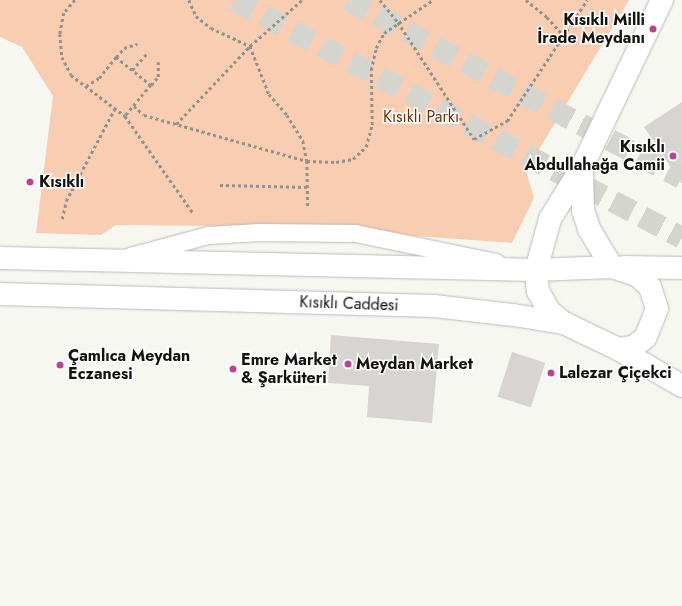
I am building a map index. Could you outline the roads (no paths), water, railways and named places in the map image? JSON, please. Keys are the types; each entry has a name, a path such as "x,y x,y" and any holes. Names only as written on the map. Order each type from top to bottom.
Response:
{"main road":[{"path":"564,323 549,312 538,291 536,270 550,219 582,167 662,0"},
{"path":"582,167 583,210 589,229 612,267 637,275 650,287 657,309 645,338 633,347 618,349"},
{"path":"0,258 104,263 536,270 612,267 682,268"},
{"name":"Kısıklı Caddesi","path":"0,294 434,306 564,323 618,349 682,386"}],"lane":[{"path":"104,263 208,235 259,232 355,233 536,270"}],"tunnel":[{"path":"234,0 682,238"},
{"path":"348,0 682,178"}],"place":[{"name":"Kısıklı Milli İrade Meydanı","path":"653,29"},
{"name":"Kısıklı Abdullahağa Camii","path":"673,156"},
{"name":"Kısıklı","path":"30,182"},
{"name":"Meydan Market","path":"348,364"},
{"name":"Çamlıca Meydan Eczanesi","path":"60,365"},
{"name":"Emre Market & Şarküteri","path":"233,369"},
{"name":"Lalezar Çiçekci","path":"551,373"}],"park label":[{"name":"Kısıklı Parkı","path":"421,117"}]}
